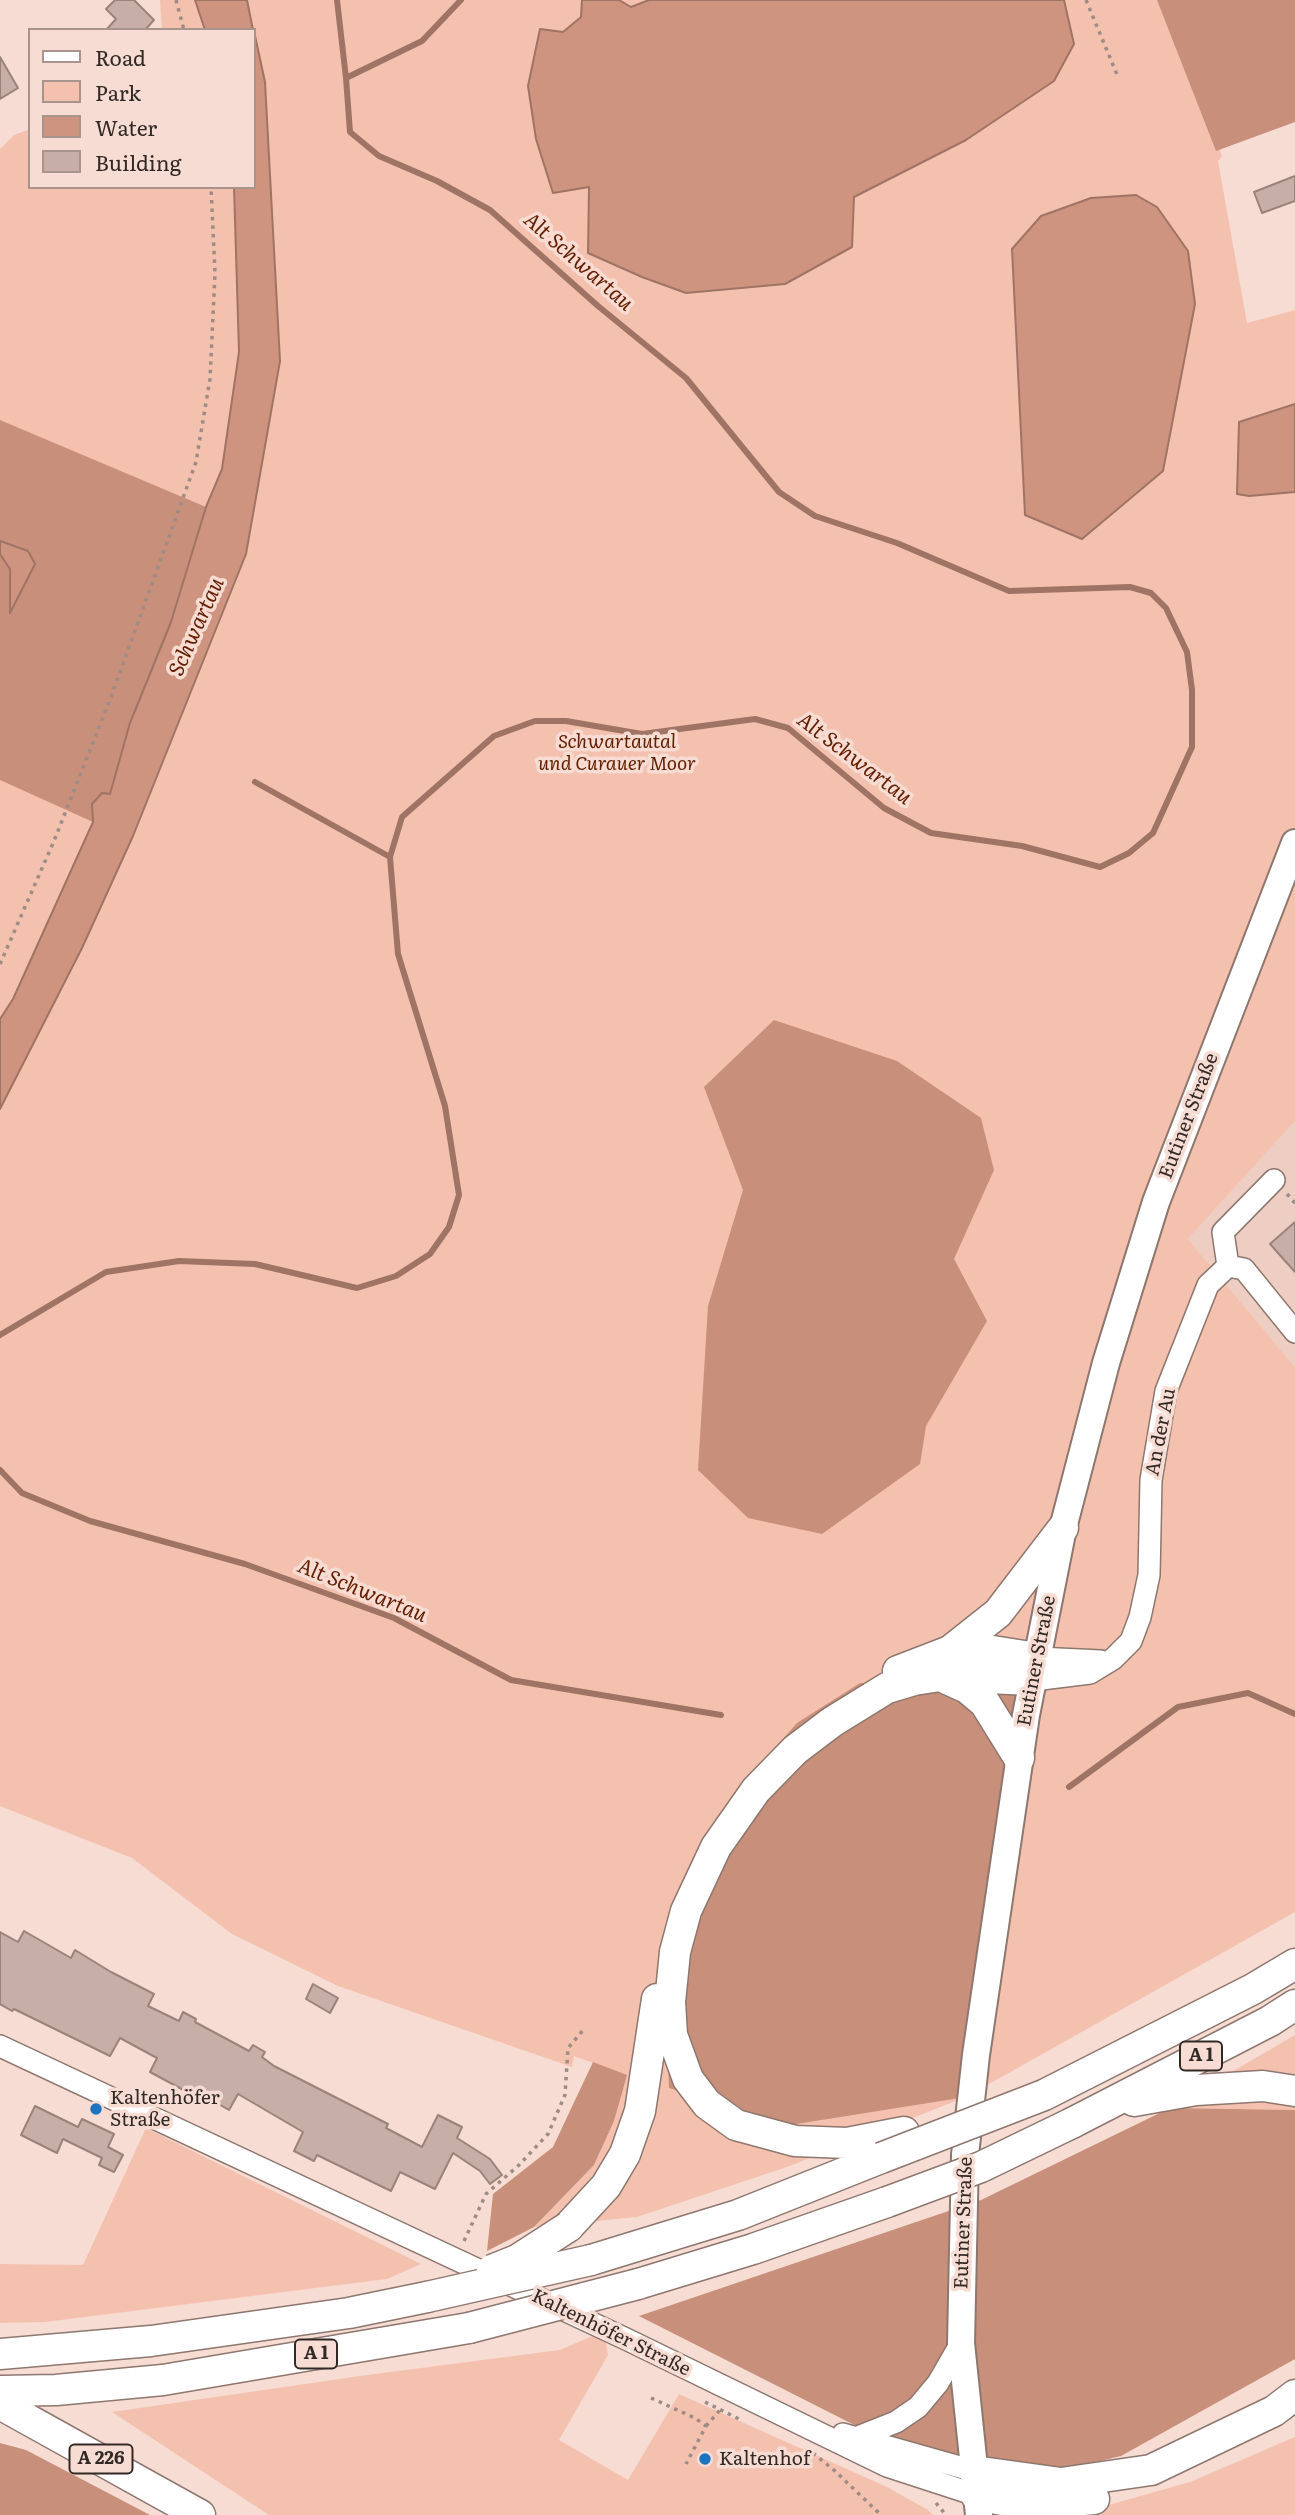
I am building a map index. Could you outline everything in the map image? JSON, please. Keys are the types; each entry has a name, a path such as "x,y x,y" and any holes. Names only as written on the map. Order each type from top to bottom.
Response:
{"highway":[{"path":"945,1664 998,1613 1063,1528"},
{"path":"1035,1669 980,1649 914,1680 887,1688 832,1721 795,1749 756,1790 716,1847 686,1911 675,1952 670,2002 672,2035 688,2079 707,2104 736,2125 796,2141 847,2143 905,2132 1040,2088"},
{"path":"427,2297 517,2260 568,2227 606,2186 625,2154 640,2111 667,1938 682,1890 710,1834 753,1776 791,1738 822,1713 883,1678 917,1662 945,1664 985,1703 1019,1758"},
{"name":"A 1","path":"0,2354 151,2341 349,2313 591,2260 738,2215 881,2158 1040,2088 1113,2060 1253,1989 1295,1964"},
{"name":"A 1","path":"0,2391 56,2389 163,2379 470,2328 638,2284 753,2249 981,2167 1106,2106 1270,2021 1295,2005"},
{"path":"1106,2106 1196,2090 1263,2086 1295,2091"},
{"path":"977,2494 1151,2470 1274,2411 1295,2395"},
{"name":"A 226","path":"0,2404 200,2515"},
{"path":"977,2494 1028,2505 1073,2508 1219,2458 1284,2425 1295,2416"}],"main road":[{"name":"Eutiner Straße","path":"977,2494 961,2343 965,2155 976,2055 1019,1758 1035,1669 1063,1528 1106,1363 1156,1202 1295,843"}],"street":[{"path":"1274,1180 1223,1232 1228,1266 1244,1269 1295,1332"},
{"name":"An der Au","path":"1035,1669 1113,1659 1131,1641 1149,1575 1151,1480 1166,1391 1208,1285 1228,1266"},
{"name":"Kaltenhöfer Straße","path":"0,2046 456,2259 887,2466 977,2494"},
{"path":"858,2437 895,2422 918,2407 938,2383 961,2343"},
{"name":"Kaltenhöfer Straße","path":"803,2426 858,2437 977,2494"}],"path":[{"path":"176,0 183,28"},
{"path":"1086,0 1118,77"},
{"path":"0,964 54,841 111,697 196,462 210,379 213,326 215,273 211,189"},
{"path":"456,2259 486,2194 519,2165 548,2133 565,2095 568,2048 584,2029"},
{"path":"651,2398 695,2418 706,2426"},
{"path":"686,2464 706,2426 720,2410"},
{"path":"805,2448 835,2471 881,2515"}],"shaded area":[{"path":"1157,0 1295,0 1295,122 1216,151"},
{"path":"0,420 206,507 171,621 130,723 109,795 92,804 93,822 0,780"},
{"path":"774,1020 897,1061 981,1118 994,1170 954,1259 987,1321 926,1426 920,1464 822,1534 748,1518 698,1470 708,1306 743,1190 704,1087"},
{"path":"1295,1121 1295,1367 1188,1239"},
{"path":"1017,1681 966,2097 790,2125 669,2088 665,1992 744,1784 797,1723 860,1683"},
{"path":"593,2062 627,2075 614,2121 594,2165 534,2227 487,2251 493,2194 553,2147"},
{"path":"1170,2108 1295,2110 1295,2359 1121,2456 1050,2473 884,2440 639,2316 981,2200"},
{"path":"0,2443 26,2450 150,2515 0,2515"}],"green space":[{"name":"Schwartautal und Curauer Moor","path":"160,0 1168,0 1222,156 1218,161 1247,323 1295,310 1295,404 1239,422 1249,496 1295,492 1295,1121 1188,1239 1295,1367 1295,1912 966,2097 787,2167 637,2217 534,2227 594,2165 614,2121 626,2075 574,2056 572,2067 338,1986 232,1934 132,1858 0,1806 0,149 14,135 28,130 28,189 256,189 256,28 162,28"},
{"path":"1295,2035 1295,2110 1170,2108"},
{"path":"146,2128 421,2264 387,2279 45,2322 0,2323 0,2264 83,2265"},
{"path":"604,2331 608,2355 559,2440 628,2480 679,2394 887,2487 933,2515 269,2515 112,2412 560,2350"},
{"path":"1295,2437 1295,2515 1073,2515 1190,2482"}],"water":[{"path":"195,0 247,0 253,28 204,28"},
{"path":"582,0 619,0 631,7 649,0 1064,0 1074,44 1054,81 966,140 854,197 852,247 785,284 686,293 588,253 589,187 553,193 536,139 528,86 540,29 563,32 581,17"},
{"name":"Schwartau","path":"256,40 265,82 280,361 246,554 133,836 82,948 0,1109 0,1019 13,999 93,822 92,804 102,793 110,794 130,723 171,622 206,507 222,469 239,352 234,189 256,189"},
{"path":"1136,195 1157,207 1188,251 1195,304 1163,471 1082,539 1025,515 1012,249 1041,216 1091,198"},
{"path":"1295,404 1295,492 1249,496 1237,494 1239,422"},
{"path":"0,541 28,551 35,564 10,613 10,569 0,554"}],"building":[{"path":"115,0 134,0 154,20 147,28 108,28 116,19 106,9"},
{"path":"0,57 18,88 0,99"},
{"path":"1295,176 1295,201 1262,213 1254,192"},
{"path":"1295,1222 1295,1272 1270,1244"},
{"path":"24,1931 71,1958 75,1950 154,1994 148,2006 179,2021 183,2012 196,2019 195,2022 249,2051 253,2045 265,2052 262,2057 274,2066 388,2124 386,2128 422,2147 438,2115 462,2127 457,2138 490,2159 502,2175 490,2184 480,2171 453,2153 435,2189 400,2172 391,2191 317,2155 314,2161 294,2151 303,2132 238,2094 229,2110 204,2096 202,2100 150,2072 157,2058 120,2038 110,2056 14,2009 12,2011 0,2004 0,1932 18,1942"},
{"path":"313,1984 338,1998 330,2013 306,1999"},
{"path":"35,2106 78,2127 82,2119 114,2134 108,2147 123,2155 114,2172 99,2165 102,2158 63,2139 57,2153 21,2135"}],"waterway":[{"name":"Alt Schwartau","path":"337,0 346,78"},
{"name":"Alt Schwartau","path":"0,1335 106,1272 179,1261 255,1264 357,1288 396,1276 430,1254 449,1227 459,1195 445,1106 398,954 390,857 402,817 494,736 535,721 566,721 642,734 755,719 788,728 884,808 931,833 1022,846 1100,867 1129,853 1153,833 1192,747 1192,690 1187,652 1166,608 1151,593 1130,587 1009,591 897,543 815,516 779,492 686,378 598,306 490,210 437,181 379,156 350,132 346,78 422,41 461,0"},
{"path":"255,782 390,857"},
{"name":"Alt Schwartau","path":"0,1470 22,1493 90,1521 245,1564 394,1618 511,1680 721,1715"},
{"name":"Alt Schwartau","path":"1069,1787 1178,1707 1248,1693 1295,1714"}],"place":[{"name":"Kaltenhöfer Straße","path":"96,2109"},
{"name":"Kaltenhof","path":"705,2459"}]}
